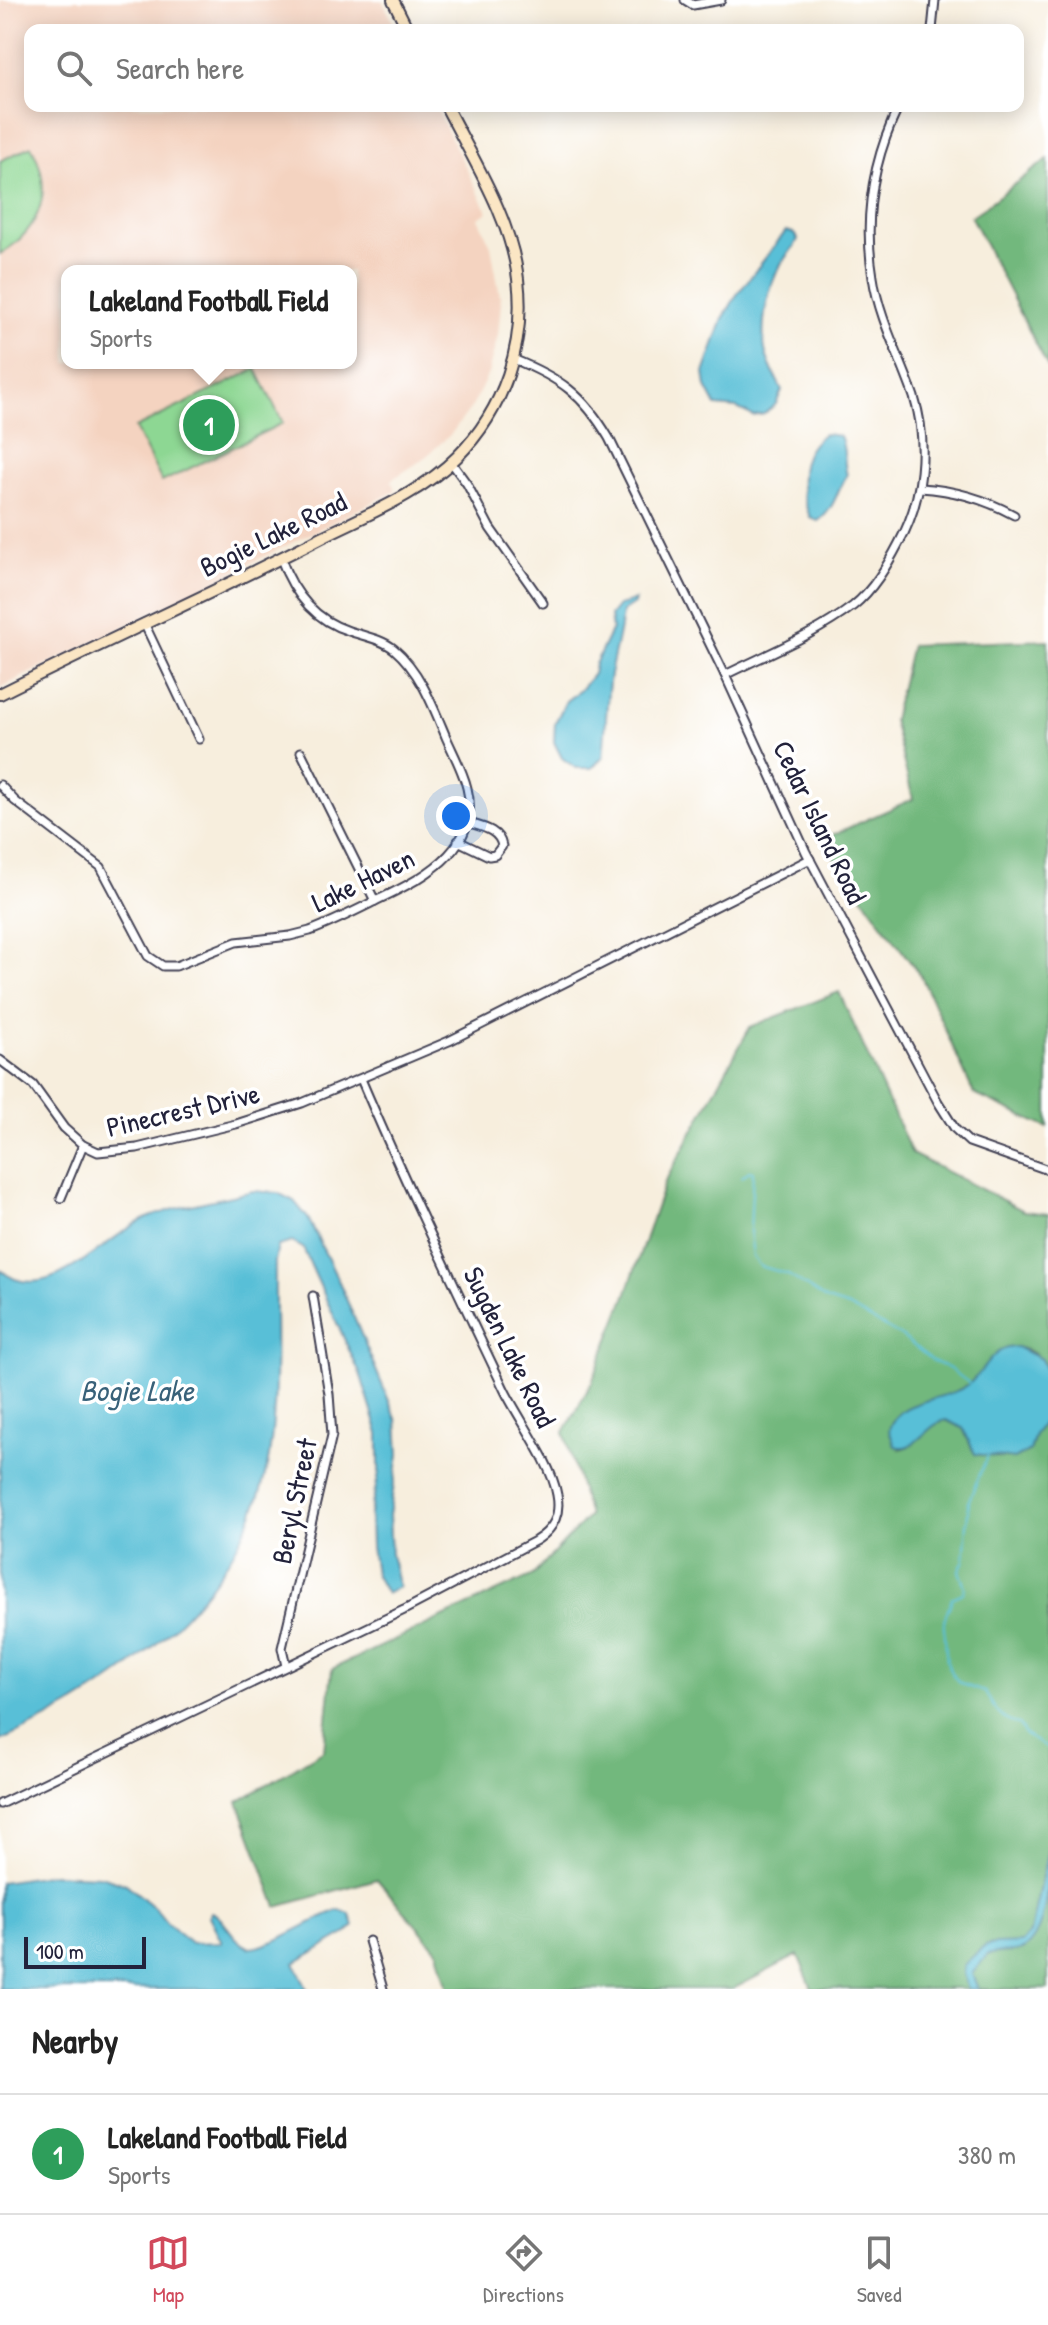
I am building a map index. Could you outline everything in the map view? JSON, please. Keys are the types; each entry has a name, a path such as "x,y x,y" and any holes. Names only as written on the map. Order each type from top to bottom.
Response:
{"main road":[{"path":"393,0 405,24"},
{"name":"Bogie Lake Road","path":"0,694 281,559 404,496 451,462 488,418 502,392 513,359 520,310 517,270 512,247 492,198 449,112"}],"street":[{"path":"685,0 693,5 721,0"},
{"path":"933,24 935,0"},
{"path":"725,675 811,632 854,605 883,573 905,531 920,488 923,455 914,398 890,341 873,278 869,233 872,185 880,149 896,112"},
{"name":"Cedar Island Road","path":"513,359 551,375 575,392 594,412 609,438 725,675 810,859 955,1129 969,1142 1048,1170"},
{"path":"451,462 467,484 490,528 543,603"},
{"path":"920,488 988,501 1014,515"},
{"name":"Lake Haven","path":"0,785 15,801 101,867 148,956 163,966 176,966 236,942 298,935 427,876 444,861 458,841 466,822 468,788 421,683 407,661 392,646 319,617 298,594 281,559"},
{"path":"144,623 199,739"},
{"path":"301,752 375,901"},
{"path":"458,841 489,856 495,855 502,846 501,838 495,832 466,822"},
{"path":"361,1079 449,1041 810,859"},
{"name":"Pinecrest Drive","path":"0,1060 33,1085 64,1128 83,1145 98,1152 137,1148 236,1124 302,1103 361,1079"},
{"name":"Sugden Lake Road","path":"0,1804 404,1610 535,1541 553,1526 559,1511 554,1483 506,1393 394,1157 361,1079"},
{"path":"61,1198 83,1145"},
{"name":"Beryl Street","path":"286,1666 282,1648 332,1435 313,1296"},
{"path":"369,1941 383,1989"}],"shaded area":[{"path":"0,0 382,0 394,24 24,24 24,112 438,112 488,212 478,218 491,246 501,302 498,335 488,374 473,405 451,434 422,460 391,480 396,491 0,688"}],"green space":[{"path":"31,146 42,178 40,207 26,233 0,254 0,161"},
{"path":"1048,159 1048,367 971,217"},
{"path":"256,369 283,423 162,482 135,428"},
{"path":"1048,640 1048,1128 974,1094 922,978 821,840 913,799 893,720 911,645"},
{"path":"839,992 912,1154 1024,1211 1048,1214 1048,1374 1041,1361 1029,1351 1018,1348 1000,1353 964,1387 941,1398 917,1404 900,1449 946,1420 963,1428 972,1448 994,1457 1016,1457 1030,1451 1035,1434 1048,1415 1048,1989 812,1989 798,1955 733,1989 448,1989 438,1951 377,1879 277,1907 238,1802 324,1750 332,1669 533,1575 589,1516 564,1432 592,1382 665,1182 750,1027"}],"water":[{"path":"786,231 798,239 772,283 764,329 766,355 782,390 776,404 764,414 753,416 737,408 716,406 706,387 704,373 723,319 736,296"},
{"path":"824,434 840,436 847,475 832,506 818,521 810,517 806,506 802,472 808,451"},
{"path":"635,600 622,612 610,675 603,757 592,768 576,768 562,758 554,742 555,723 566,701 593,674 612,629 610,616 618,606"},
{"name":"Bogie Lake","path":"253,1191 278,1193 294,1201 308,1218 340,1284 397,1420 399,1455 389,1515 391,1554 399,1587 386,1594 375,1574 370,1514 379,1473 379,1434 361,1376 303,1248 292,1242 278,1246 275,1261 274,1408 269,1456 256,1506 234,1551 205,1593 171,1630 132,1664 90,1694 0,1741 0,1269 17,1280 36,1282 75,1266 145,1219 185,1206"},
{"path":"1017,1347 1041,1359 1048,1374 1048,1415 1035,1434 1030,1451 1014,1459 975,1454 963,1428 946,1420 909,1446 895,1446 889,1430 900,1413 963,1388 999,1351"},
{"path":"1048,1849 1045,1904 1032,1941 1020,1951 987,1955 972,1974 978,1989 968,1989 963,1974 964,1965 973,1956 990,1945 1021,1943 1030,1933"},
{"path":"53,1874 100,1876 126,1884 191,1943 222,1942 209,1916 211,1912 250,1948 271,1942 339,1910 350,1914 354,1926 295,1963 307,1989 0,1989 0,1882"}],"waterway":[{"path":"742,1177 749,1171 753,1172 750,1231 753,1257 760,1266 787,1274 827,1300 849,1307 901,1336 969,1383"},
{"path":"988,1455 969,1500 964,1560 959,1571 965,1587 963,1593 952,1598 945,1620 947,1658 956,1679 985,1692 1002,1717 1019,1724 1025,1735 1048,1748"}],"place":[{"name":"Lakeland Football Field","path":"209,425"}]}
